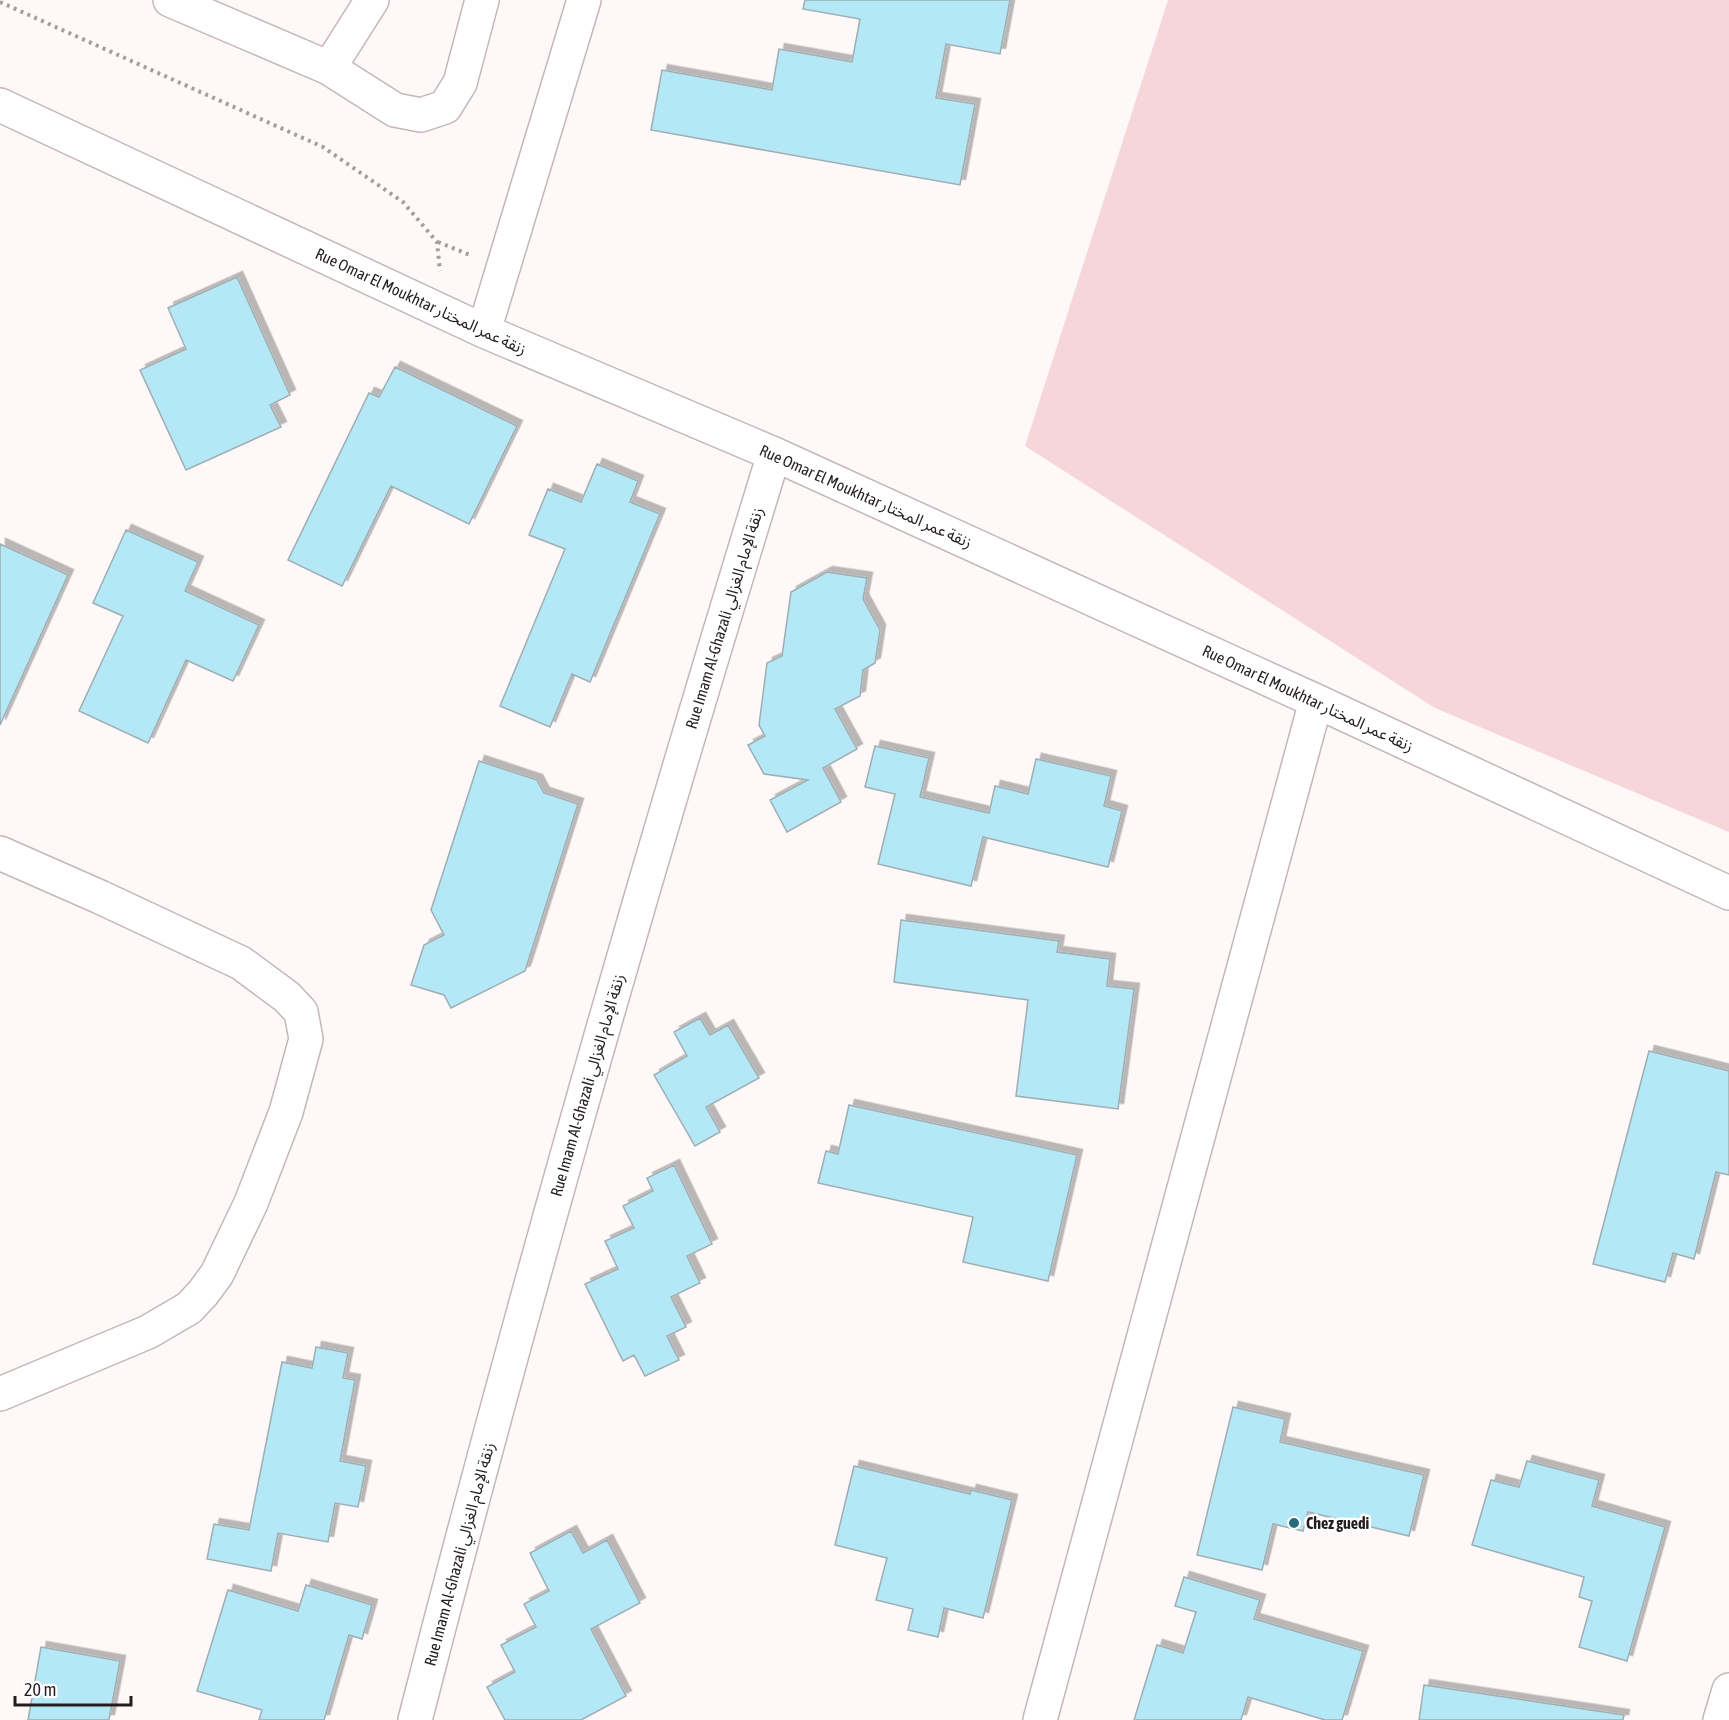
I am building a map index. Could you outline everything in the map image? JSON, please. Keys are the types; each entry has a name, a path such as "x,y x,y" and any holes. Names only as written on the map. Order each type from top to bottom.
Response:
{"street":[{"path":"170,0 226,11 329,68 394,110 421,115 445,107 460,83 482,0"},
{"path":"329,68 372,0"},
{"path":"484,331 584,0"},
{"name":"Rue Omar El Moukhtar زنقة عمر المختار","path":"0,105 484,331 774,454 1316,701 1729,893"},
{"name":"Rue Imam Al-Ghazali زنقة الإمام الغزالي","path":"415,1720 567,1153 686,741 774,454"},
{"path":"1040,1720 1316,701"},
{"path":"0,853 241,963 287,997 301,1012 306,1040 286,1112 251,1203 217,1274 203,1293 189,1308 148,1332 0,1394"},
{"path":"1720,1720 1729,1690"}],"path":[{"path":"0,2 323,147 403,202 437,242 445,313"}],"shaded area":[{"path":"1168,0 1729,0 1729,832 1435,708 1025,446"}],"building":[{"path":"805,0 1010,0 1000,54 946,44 936,98 975,104 960,185 651,130 662,70 772,90 779,49 852,62 860,19 803,9"},
{"path":"237,277 290,395 270,405 281,427 186,470 140,370 186,349 168,308"},
{"path":"395,367 517,426 469,524 391,486 342,586 288,560 369,393 379,397"},
{"path":"597,464 638,481 630,502 660,514 590,682 572,674 550,727 500,706 565,549 529,535 548,489 581,502"},
{"path":"126,530 198,562 185,591 259,625 233,681 186,660 148,743 79,711 123,616 93,603"},
{"path":"0,544 68,575 0,725"},
{"path":"827,572 867,578 863,599 880,630 875,663 863,670 860,696 835,709 857,749 823,768 841,802 787,832 770,800 808,780 764,774 748,745 765,736 759,725 767,663 782,656 791,592"},
{"path":"875,746 929,758 920,797 989,813 995,786 1028,794 1036,759 1111,776 1104,806 1122,811 1108,867 983,837 971,886 878,864 895,794 865,787"},
{"path":"479,761 537,780 544,793 578,804 525,971 451,1008 444,995 411,985 424,945 444,935 431,910"},
{"path":"901,920 1059,941 1057,952 1110,959 1107,986 1134,989 1118,1109 1016,1096 1028,1000 894,982"},
{"path":"700,1018 710,1035 728,1025 759,1078 706,1107 720,1132 695,1146 654,1075 687,1056 674,1032"},
{"path":"1649,1051 1729,1071 1729,1175 1716,1172 1694,1259 1673,1253 1665,1282 1593,1264"},
{"path":"849,1105 1077,1155 1048,1281 963,1262 973,1217 818,1183 826,1151 838,1154"},
{"path":"674,1165 712,1244 687,1256 700,1283 671,1297 686,1327 667,1336 679,1360 645,1376 634,1355 623,1361 585,1284 618,1269 605,1241 634,1228 623,1206 653,1191 647,1178"},
{"path":"316,1347 348,1353 343,1378 355,1380 340,1461 366,1466 358,1507 335,1503 328,1542 278,1533 271,1571 207,1559 214,1524 249,1530 282,1362 312,1368"},
{"path":"1233,1407 1285,1419 1280,1442 1424,1475 1409,1536 1308,1512 1303,1531 1273,1524 1262,1570 1197,1555"},
{"path":"1527,1461 1599,1480 1592,1506 1665,1527 1627,1661 1579,1647 1592,1601 1579,1597 1584,1577 1472,1545 1491,1480 1519,1487"},
{"path":"854,1466 970,1494 971,1490 1012,1500 983,1618 944,1608 938,1637 908,1630 913,1609 876,1600 887,1558 835,1545"},
{"path":"571,1531 583,1553 607,1540 640,1603 591,1629 626,1696 581,1720 505,1720 487,1687 515,1672 501,1645 536,1627 524,1604 549,1591 530,1553"},
{"path":"1184,1577 1260,1600 1254,1619 1363,1651 1342,1720 1325,1720 1248,1697 1241,1720 1134,1720 1157,1645 1183,1653 1196,1612 1175,1606"},
{"path":"306,1585 372,1605 362,1639 349,1635 324,1720 259,1720 262,1710 197,1691 228,1590 298,1611"},
{"path":"41,1647 120,1661 109,1720 28,1720"},
{"path":"1424,1685 1624,1715 1623,1720 1419,1720"}],"place":[{"name":"Chez guedi","path":"1294,1523"}]}
